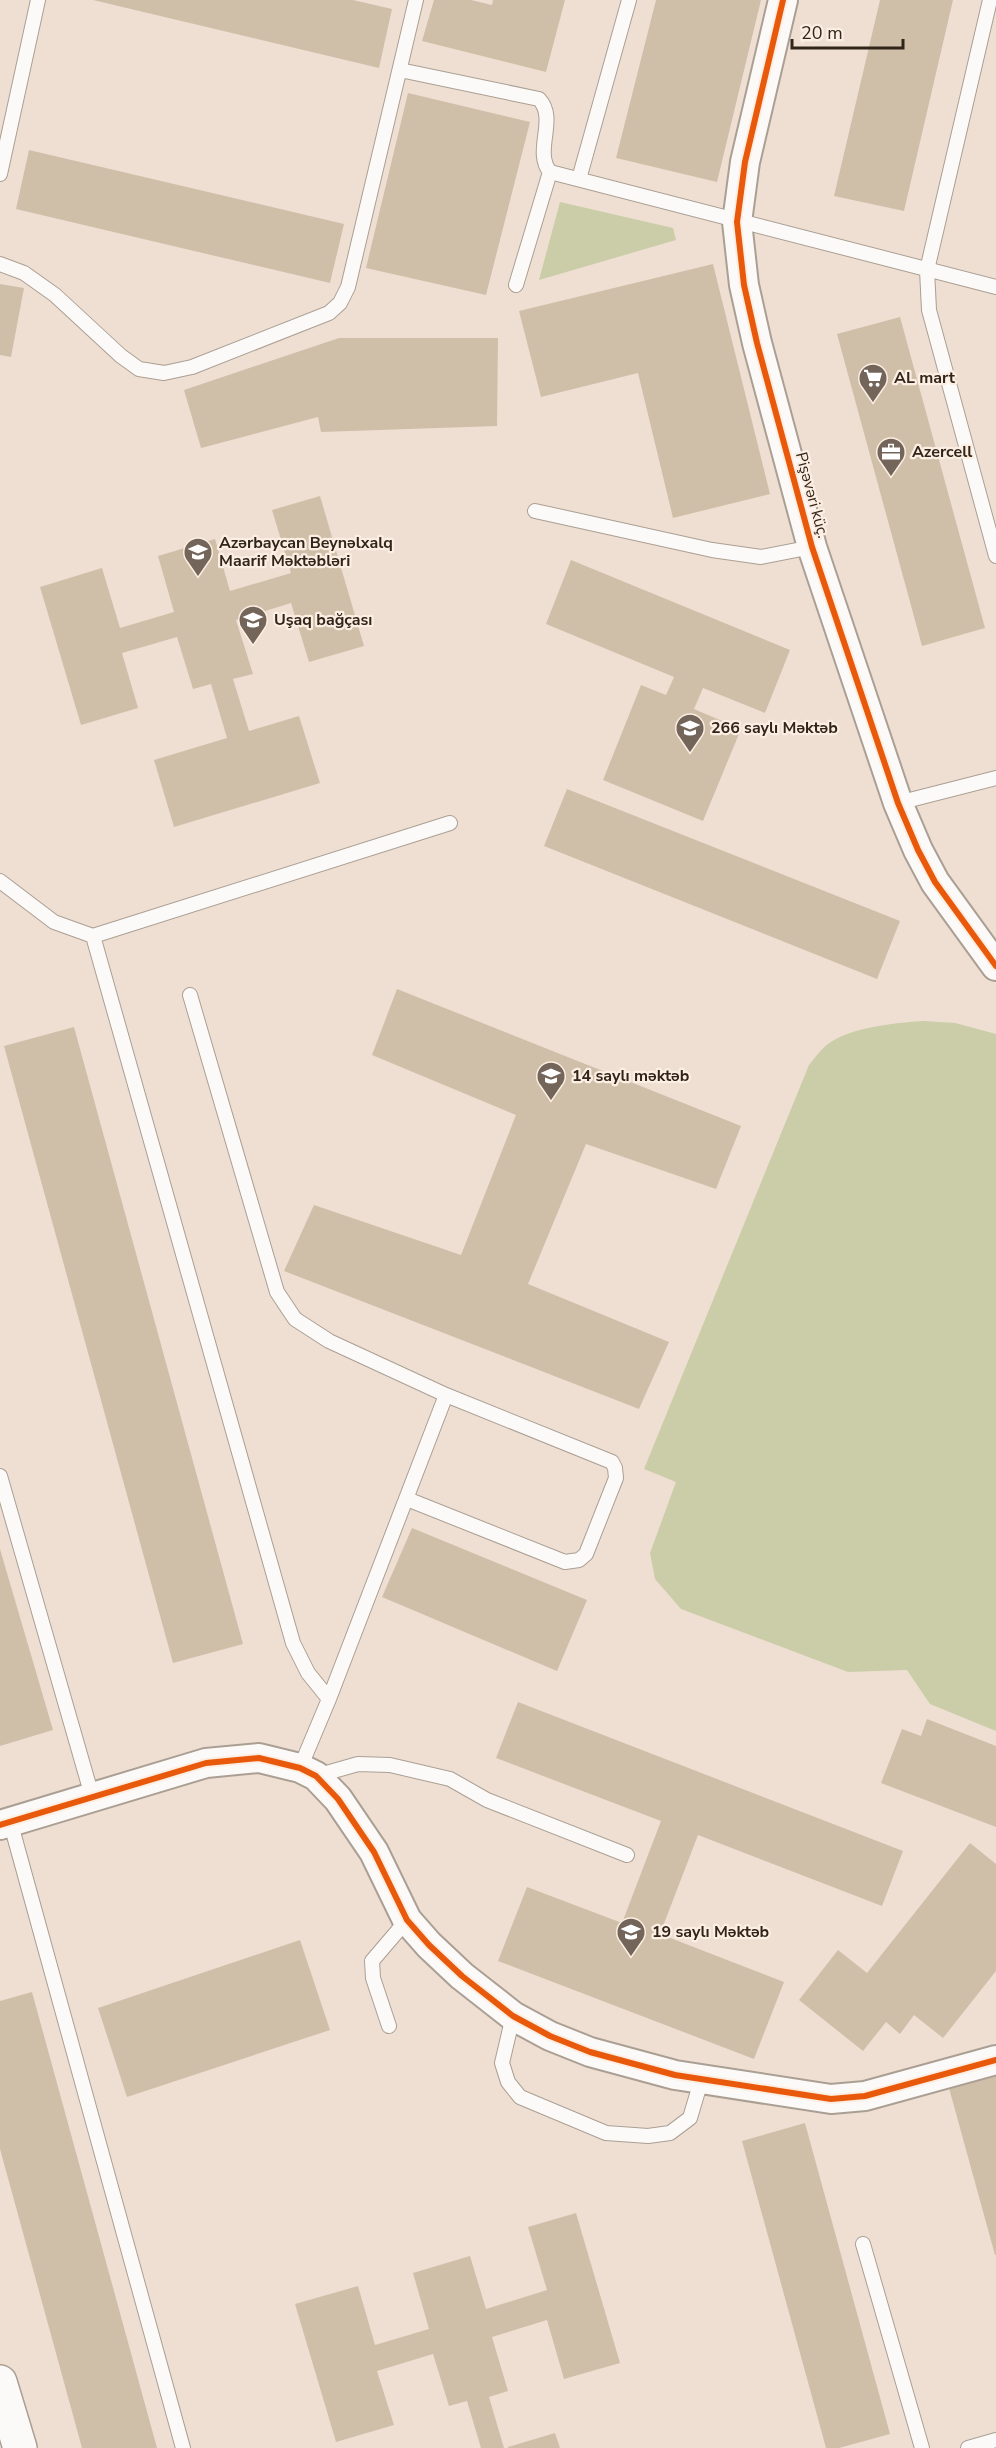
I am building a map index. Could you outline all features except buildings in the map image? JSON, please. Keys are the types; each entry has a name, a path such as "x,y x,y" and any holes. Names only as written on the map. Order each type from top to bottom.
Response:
{"main road":[{"path":"0,2382 20,2448"}],"street":[{"name":"Pişəvəri küç.","path":"783,0 745,162 737,222 744,285 754,334 812,548 898,803 918,850 935,882 996,966"},
{"path":"5,1823 206,1763 259,1758 308,1772 338,1799 374,1852 407,1920 429,1945 513,2016 550,2036 590,2052 701,2081 831,2099 865,2096 996,2060"}],"lane":[{"path":"0,174 38,0"},
{"path":"0,264 24,273 55,296 121,356 139,369 164,373 192,367 329,313 340,303 348,288 416,0"},
{"path":"579,179 629,0"},
{"path":"990,0 927,270 929,310 996,556"},
{"path":"400,70 539,99 544,105 546,115 543,158 550,172 516,285"},
{"path":"550,172 996,287"},
{"path":"535,511 712,550 761,557 812,548"},
{"path":"898,803 996,778"},
{"path":"0,881 54,922 93,936 450,823"},
{"path":"93,936 293,1643 308,1673 329,1700"},
{"path":"190,995 277,1292 295,1319 329,1341 446,1395 612,1462 615,1468 616,1478 586,1554 579,1560 565,1562 407,1499"},
{"path":"446,1395 329,1700 308,1772 358,1764 390,1765 450,1779 487,1800 627,1855"},
{"path":"0,1476 92,1796"},
{"path":"5,1823 183,2448"},
{"path":"389,2026 373,1978 372,1961 407,1920"},
{"path":"513,2016 502,2063 508,2082 520,2097 606,2133 648,2136 669,2133 690,2118 701,2081"},
{"path":"864,2244 922,2448"},
{"path":"968,2448 996,2440"}],"green space":[{"path":"560,202 673,228 676,240 539,280"},
{"path":"923,1021 955,1023 996,1034 996,1731 930,1704 907,1670 848,1672 681,1609 655,1579 650,1553 676,1482 644,1469 809,1065 825,1046 838,1038 861,1030"}],"cycle path":[{"path":"783,0 745,162 737,222 744,285 757,343 812,547 898,803 918,850 935,882 996,966"},
{"path":"0,1825 206,1763 259,1758 300,1768 316,1776 338,1799 374,1852 407,1920 429,1945 462,1976 513,2016 550,2036 590,2052 675,2075 831,2099 865,2096 996,2060"}],"place":[{"name":"AL mart","path":"873,404"},
{"name":"Azercell","path":"891,478"},
{"name":"Azərbaycan Beynəlxalq Maarif Məktəbləri","path":"198,578"},
{"name":"Uşaq bağçası","path":"253,646"},
{"name":"266 saylı Məktəb","path":"690,754"},
{"name":"14 saylı məktəb","path":"551,1102"},
{"name":"19 saylı Məktəb","path":"631,1958"}]}
